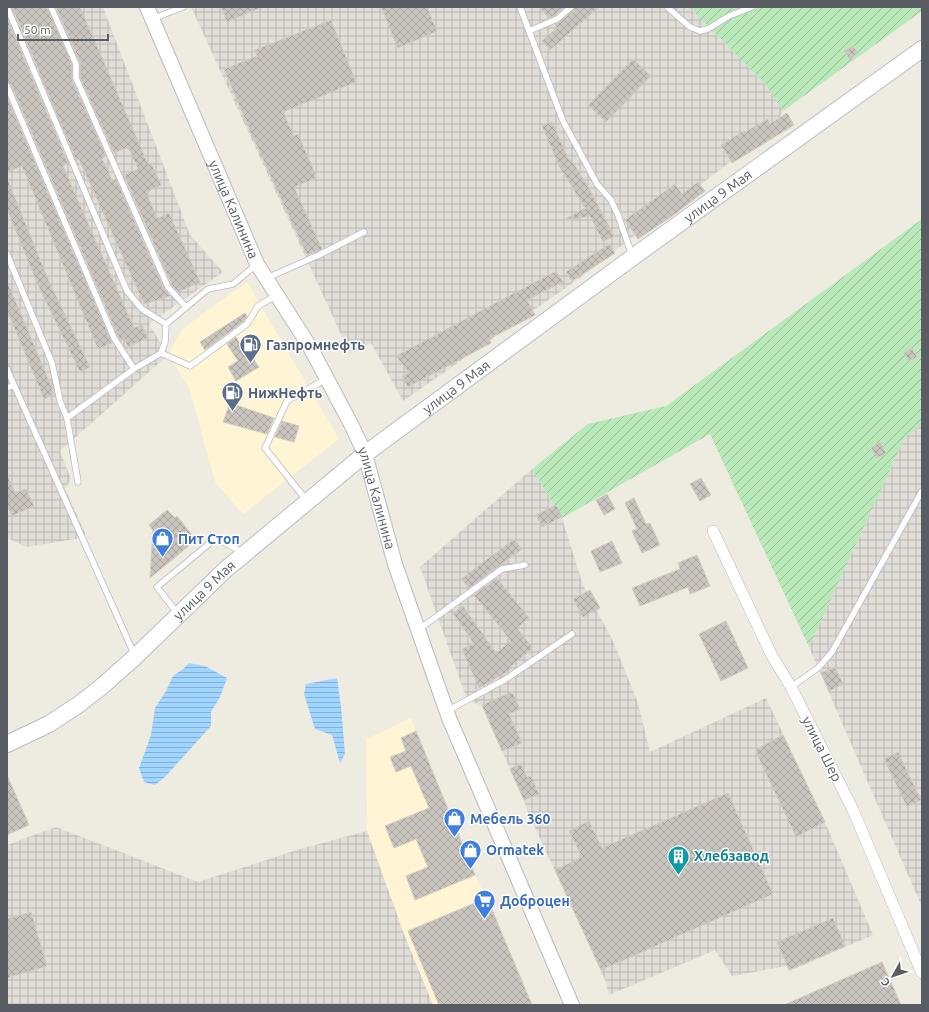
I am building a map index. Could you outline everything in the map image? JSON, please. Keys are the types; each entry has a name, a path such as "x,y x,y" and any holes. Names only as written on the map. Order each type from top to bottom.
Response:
{"main road":[{"name":"улица 9 Мая","path":"7,744 49,724 78,705 100,688 135,657 178,614 244,553 365,454 633,257 922,49"}],"street":[{"name":"улица Калинина","path":"149,13 257,264 310,347 352,426 365,454 395,564 446,711 572,1005"},
{"name":"улица Шер","path":"712,531 772,656 791,687 853,810 922,973"}],"lane":[{"path":"7,7 127,291 142,309 166,324"},
{"path":"51,7 76,64 76,78 168,287 186,306"},
{"path":"149,13 183,7"},
{"path":"520,7 563,121 597,184 611,200 633,257"},
{"path":"530,31 557,19 571,7"},
{"path":"667,7 690,27 700,31 708,29 729,16 752,7"},
{"path":"7,86 114,338 134,369"},
{"path":"266,278 322,254 364,232"},
{"path":"7,254 52,363 60,401 67,418 78,482"},
{"path":"67,418 134,369 162,353 165,342 166,324 186,306 208,289 233,284 257,264"},
{"path":"162,353 190,366 248,324 258,306 277,295"},
{"path":"7,369 135,657"},
{"path":"307,500 265,448 287,401 326,379"},
{"path":"7,388 14,385"},
{"path":"791,687 818,668 832,652 922,491"},
{"path":"178,614 157,587 216,538 244,553"},
{"path":"418,630 502,569 525,564"},
{"path":"446,711 506,679 572,634"}],"shaded area":[{"path":"7,7 103,7 190,235 223,272 149,324 168,355 60,451 71,479 65,489 86,535 75,539 27,547 7,538"},
{"path":"191,7 689,7 766,85 783,111 774,128 577,280 403,401 371,343 350,354"},
{"path":"247,282 339,439 243,514 215,482 190,390 168,355 182,329"},
{"path":"922,425 922,907 809,647 905,437"},
{"path":"532,469 562,518 583,585 613,641 638,703 650,752 766,698 825,822 873,935 790,971 787,966 732,976 715,950 609,995 605,980 527,810 524,800 482,706 467,700 420,567"},
{"path":"411,718 475,875 487,898 532,1005 433,1005 404,934 367,831 366,739"},
{"path":"56,827 198,882 300,849 367,831 404,934 433,1005 7,1005 7,845"}],"green space":[{"path":"689,7 922,7 922,11 783,111 766,85"},
{"path":"922,219 922,425 905,437 809,647 710,434 562,518 532,469 588,424 666,406"}],"water":[{"path":"189,663 205,666 227,678 220,697 211,712 211,726 165,777 155,785 144,782 139,768 151,735 155,708 166,691 173,676"},
{"path":"337,678 345,754 340,763 332,735 315,729 304,694 306,684"}],"building":[{"path":"12,7 47,7 72,65 72,80 106,156 102,158 112,180 116,179 164,289 170,296 144,304 79,159 76,160"},
{"path":"56,7 80,7 148,164 151,163 161,185 146,192 157,218 169,213 200,282 178,292 172,285 124,175 138,169 128,147 114,153 80,77 80,62"},
{"path":"221,7 262,7 227,22"},
{"path":"381,7 427,7 437,31 398,48"},
{"path":"539,7 564,7 549,18"},
{"path":"575,7 599,7 550,50 542,41 557,28 555,25 574,10"},
{"path":"7,18 68,163 63,166 134,328 142,325 148,338 128,347 124,338 120,340 118,336 11,84 7,82"},
{"path":"331,20 356,82 283,112 294,136 298,134 317,178 294,187 322,249 307,255 250,131 224,69 257,56 255,50"},
{"path":"853,46 858,53 850,59 844,51"},
{"path":"633,59 651,76 606,122 588,105"},
{"path":"7,97 112,343 98,349 22,166 7,172"},
{"path":"787,113 794,125 732,163 721,145 768,119 770,124"},
{"path":"552,122 569,160 571,159 590,190 614,236 603,242 590,216 568,220 567,218 585,208 559,166 542,126"},
{"path":"7,178 48,279 90,367 80,372 37,283 7,209"},
{"path":"698,182 705,191 675,214 638,239 625,220 675,184 682,194"},
{"path":"609,244 615,253 572,281 566,272"},
{"path":"556,271 563,282 527,300 535,315 489,339 491,343 408,387 402,376 409,373 396,356"},
{"path":"7,281 53,390 54,394 44,399 7,310"},
{"path":"245,313 247,316 244,321 205,350 200,342"},
{"path":"236,337 247,355 250,354 259,367 236,381 228,367 238,361 227,344"},
{"path":"912,348 917,357 909,361 904,353"},
{"path":"230,403 274,418 267,434 223,422"},
{"path":"282,421 299,426 294,442 275,437"},
{"path":"880,442 886,453 877,458 871,448"},
{"path":"7,475 15,493 26,489 34,506 12,516 7,505"},
{"path":"701,478 711,495 700,501 690,484"},
{"path":"607,494 615,509 604,515 596,500"},
{"path":"634,498 646,524 650,523 660,545 642,553 632,531 637,529 625,503"},
{"path":"556,505 562,517 542,527 536,515"},
{"name":"Пит Стоп","path":"167,510 175,518 177,516 196,540 150,578 153,530 149,525"},
{"path":"514,539 522,549 469,588 461,579"},
{"path":"612,541 622,563 600,572 591,551"},
{"path":"697,555 710,586 690,594 688,587 640,606 632,588 680,569 678,563"},
{"path":"497,578 529,618 517,628 533,648 509,668 510,670 479,688 462,649 474,644 453,613 463,606 496,653 511,641 474,595"},
{"path":"590,590 600,608 583,617 573,599"},
{"path":"726,621 748,668 721,681 699,634"},
{"path":"835,667 843,684 829,691 821,673"},
{"path":"512,692 520,709 509,714 522,743 502,751 482,705"},
{"path":"416,731 475,875 415,900 406,876 428,867 416,839 394,848 385,826 429,808 411,766 396,772 390,757 406,751 401,738"},
{"path":"783,735 825,822 796,837 755,750"},
{"path":"898,752 921,800 907,807 884,759"},
{"path":"521,764 527,777 531,776 539,794 524,800 510,769"},
{"path":"7,775 29,825 7,835"},
{"name":"Хлебзавод","path":"728,793 773,894 601,970 555,870 582,857 569,831 589,821 602,848"},
{"path":"487,898 532,1005 439,1005 408,931"},
{"path":"31,912 47,966 7,978 7,919"},
{"path":"833,918 845,946 789,970 777,942"},
{"path":"882,962 901,1005 784,1005"}],"place":[{"name":"Газпромнефть","path":"251,364"},
{"name":"НижНефть","path":"233,412"},
{"name":"Пит Стоп","path":"162,558"},
{"name":"Мебель 360","path":"454,838"},
{"name":"Ormatek","path":"470,870"},
{"name":"Хлебзавод","path":"678,876"},
{"name":"Доброцен","path":"484,920"}]}
